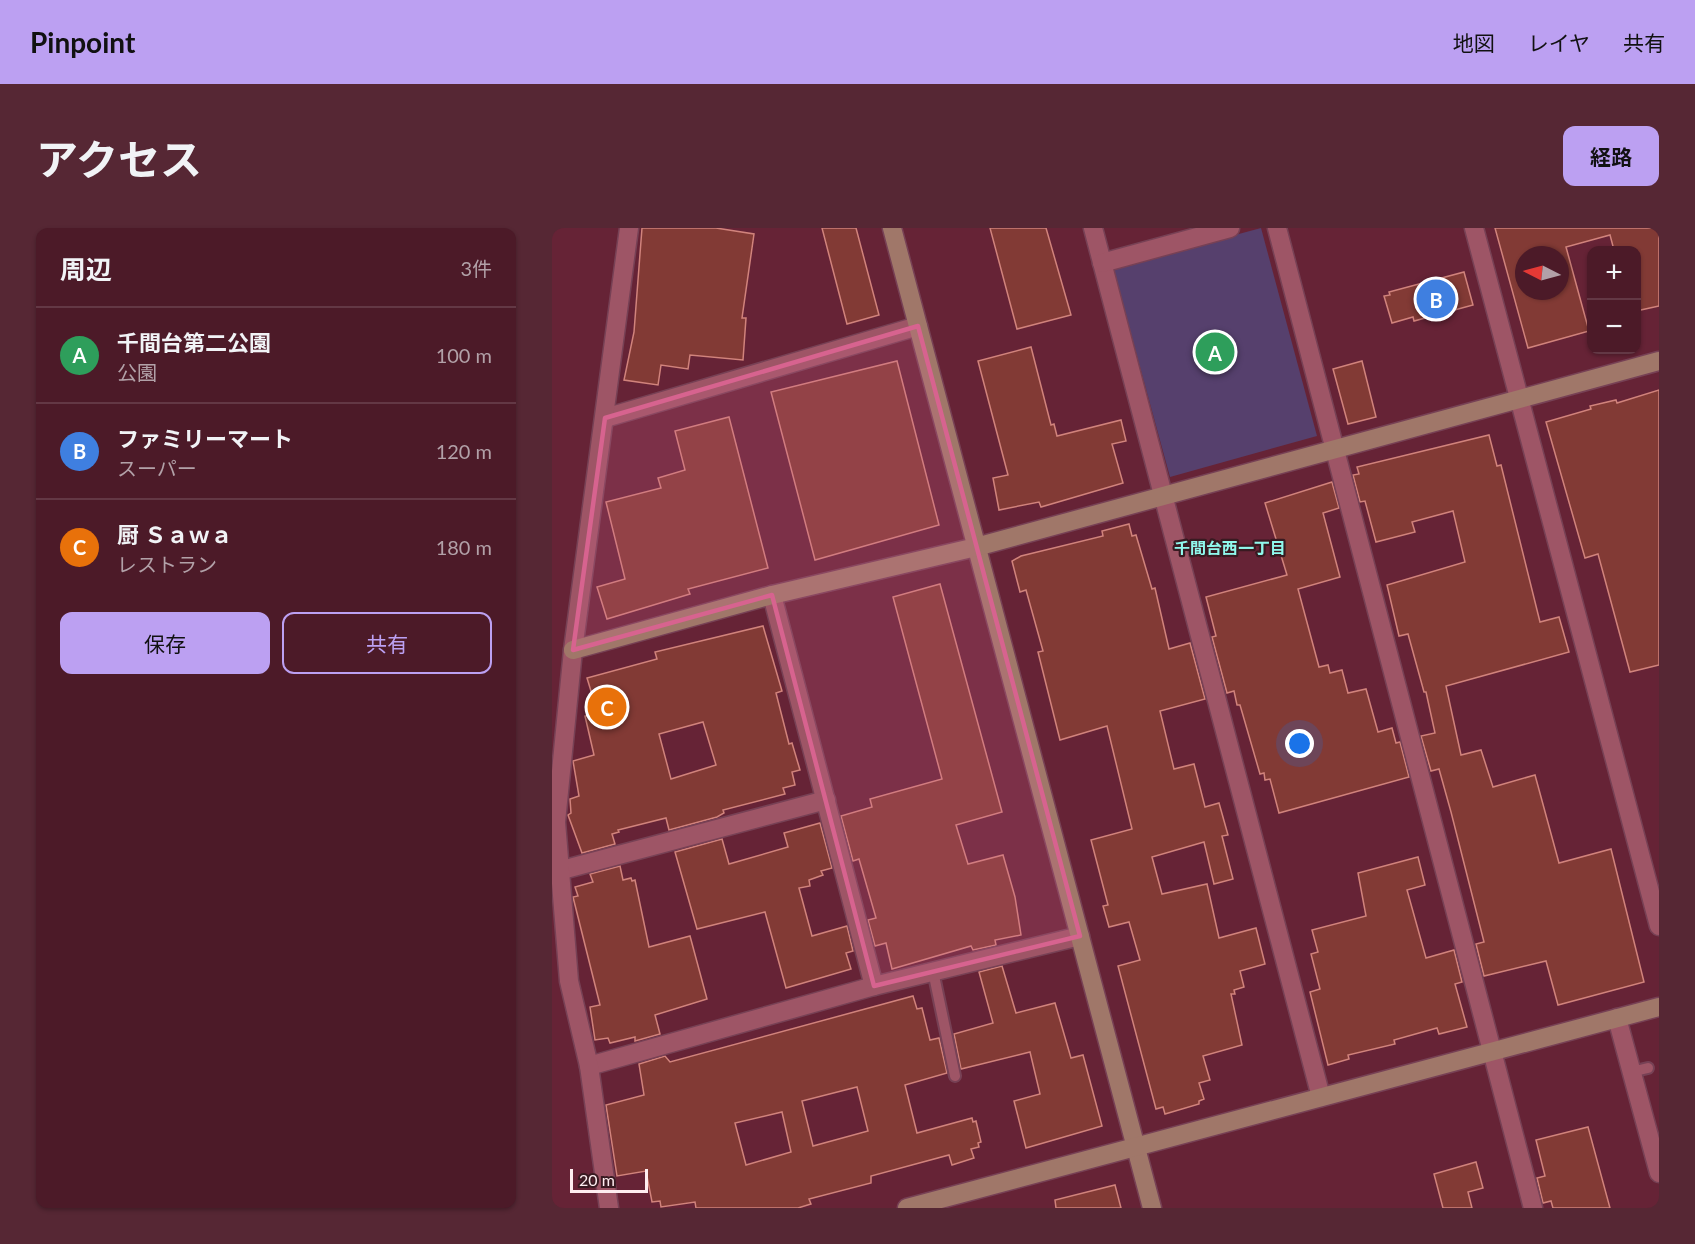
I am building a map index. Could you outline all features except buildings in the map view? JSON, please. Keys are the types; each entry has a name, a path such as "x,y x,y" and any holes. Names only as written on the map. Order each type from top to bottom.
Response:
{"street":[{"path":"609,1208 589,1066 569,981 562,870 556,822 573,650 629,228"},
{"path":"892,228 1152,1208"},
{"path":"1093,228 1321,1097"},
{"path":"1102,263 1230,228"},
{"path":"1276,228 1533,1208"},
{"path":"1474,228 1659,926"},
{"path":"605,418 918,326"},
{"path":"573,650 772,595 976,547 1659,361"},
{"path":"772,595 874,986"},
{"path":"562,870 826,800"},
{"path":"589,1066 874,986 1080,936"},
{"path":"907,1208 935,1204 1136,1147 1659,1007"},
{"path":"1617,1018 1640,1070 1659,1173"}],"lane":[{"path":"933,971 956,1076"}],"highlighted area":[{"path":"918,326 1080,936 874,986 772,595 573,650 605,418"}],"shaded area":[{"path":"1261,228 1317,436 1170,477 1113,268"}],"place":[{"name":"ファミリーマート","path":"1436,299"},
{"name":"千間台第二公園","path":"1215,352"},
{"name":"厨 Ｓａｗａ","path":"607,707"}],"district":[{"name":"千間台西一丁目","path":"1230,547"}]}
